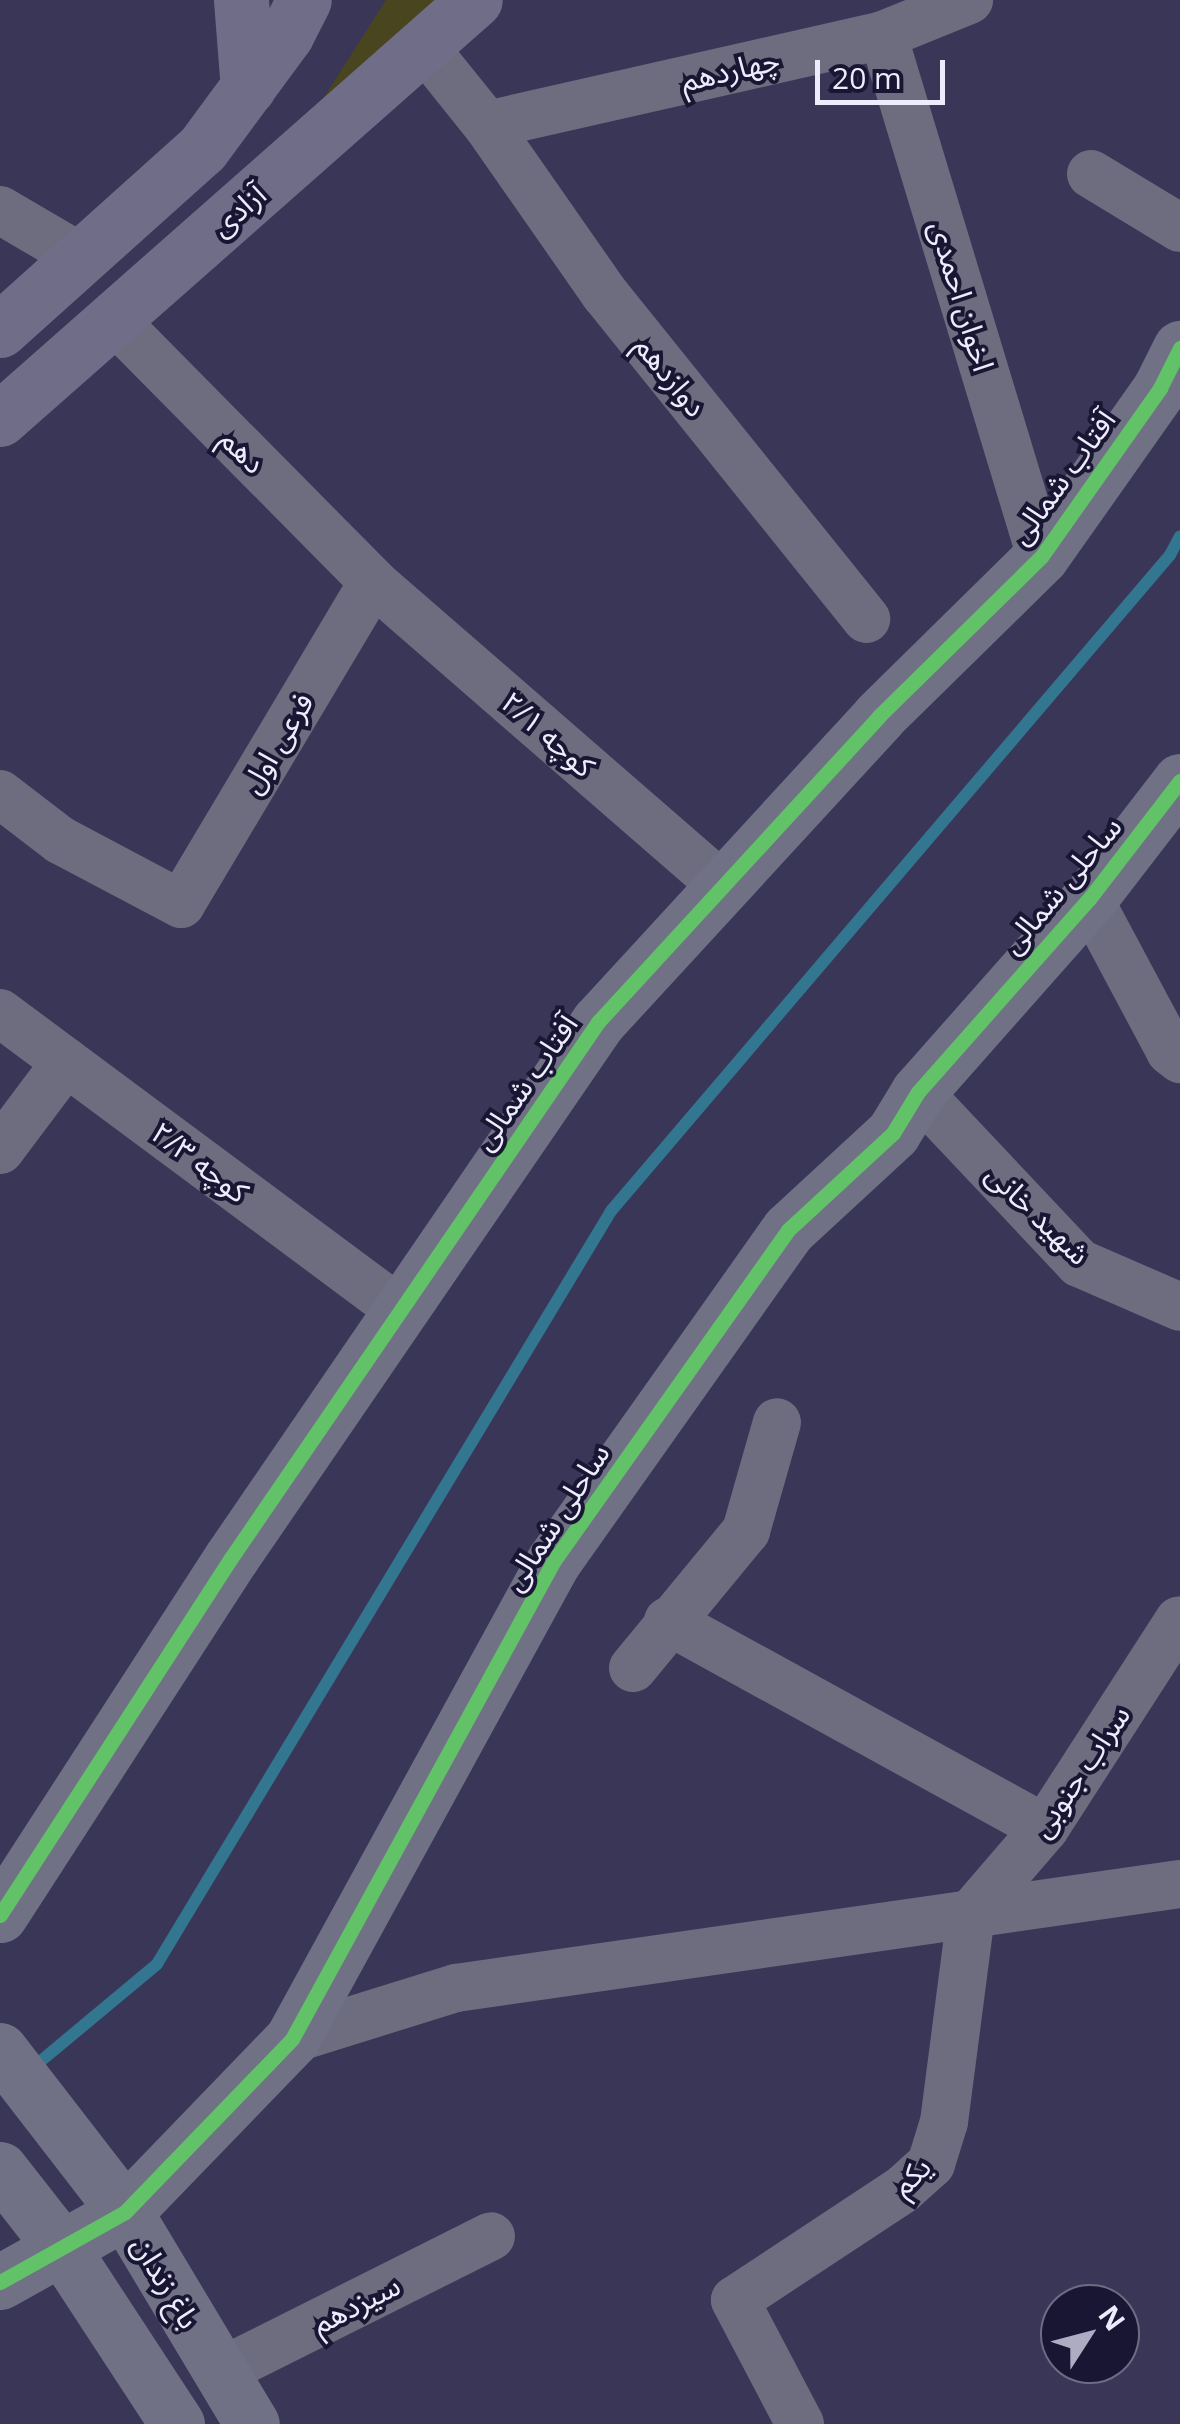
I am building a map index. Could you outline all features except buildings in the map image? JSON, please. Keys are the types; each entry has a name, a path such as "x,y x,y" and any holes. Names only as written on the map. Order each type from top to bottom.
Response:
{"main road":[{"path":"242,0 248,88"},
{"path":"0,330 202,149 295,18 336,0"},
{"name":"آزادی","path":"0,419 475,0"}],"street":[{"name":"چهاردهم","path":"487,124 882,36 968,0"},
{"name":"اخوان احمدی","path":"882,36 1040,558"},
{"name":"دوازدهم","path":"424,48 487,124 605,294 866,619"},
{"path":"1090,174 1180,228"},
{"path":"0,210 82,258"},
{"name":"دهم","path":"112,320 373,582"},
{"name":"آفتاب شمالی","path":"0,1916 231,1558 598,1022 878,716 1040,558 1160,388 1180,348"},
{"name":"کوچه ۲/۱","path":"373,582 723,886"},
{"name":"فرعی اول","path":"0,794 60,840 181,904 373,582"},
{"name":"ساحلی شمالی","path":"0,2282 31,2208 125,2212 292,2039 554,1562 788,1230 893,1133 918,1092 1089,899 1180,781"},
{"path":"1089,899 1170,1051 1180,1058"},
{"name":"کوچه ۲/۳","path":"0,1013 401,1311"},
{"path":"0,1150 66,1062"},
{"name":"شهید خانی","path":"918,1092 1079,1262 1180,1308"},
{"path":"633,1668 746,1531 777,1422"},
{"name":"سراب جنوبی","path":"971,1914 1045,1828 1180,1620"},
{"path":"668,1622 1045,1828"},
{"path":"292,2039 456,1988 1180,1884"},
{"name":"یکم","path":"800,2424 735,2300 902,2190 932,2164 944,2122 971,1914"},
{"name":"باغ زندان","path":"0,2050 125,2212 252,2424"},
{"path":"31,2208 177,2424"},
{"name":"سیزدهم","path":"220,2372 491,2236"}],"shaded area":[{"path":"386,0 437,0 317,108"}],"waterway":[{"path":"30,2070 157,1964 611,1211 1170,555 1180,536"}],"cycle path":[{"path":"0,1915 231,1558 598,1022 879,716 1041,557 1160,388 1180,348"},
{"path":"0,2282 125,2212 292,2039 553,1562 788,1230 893,1133 918,1092 1089,899 1180,781"}]}
